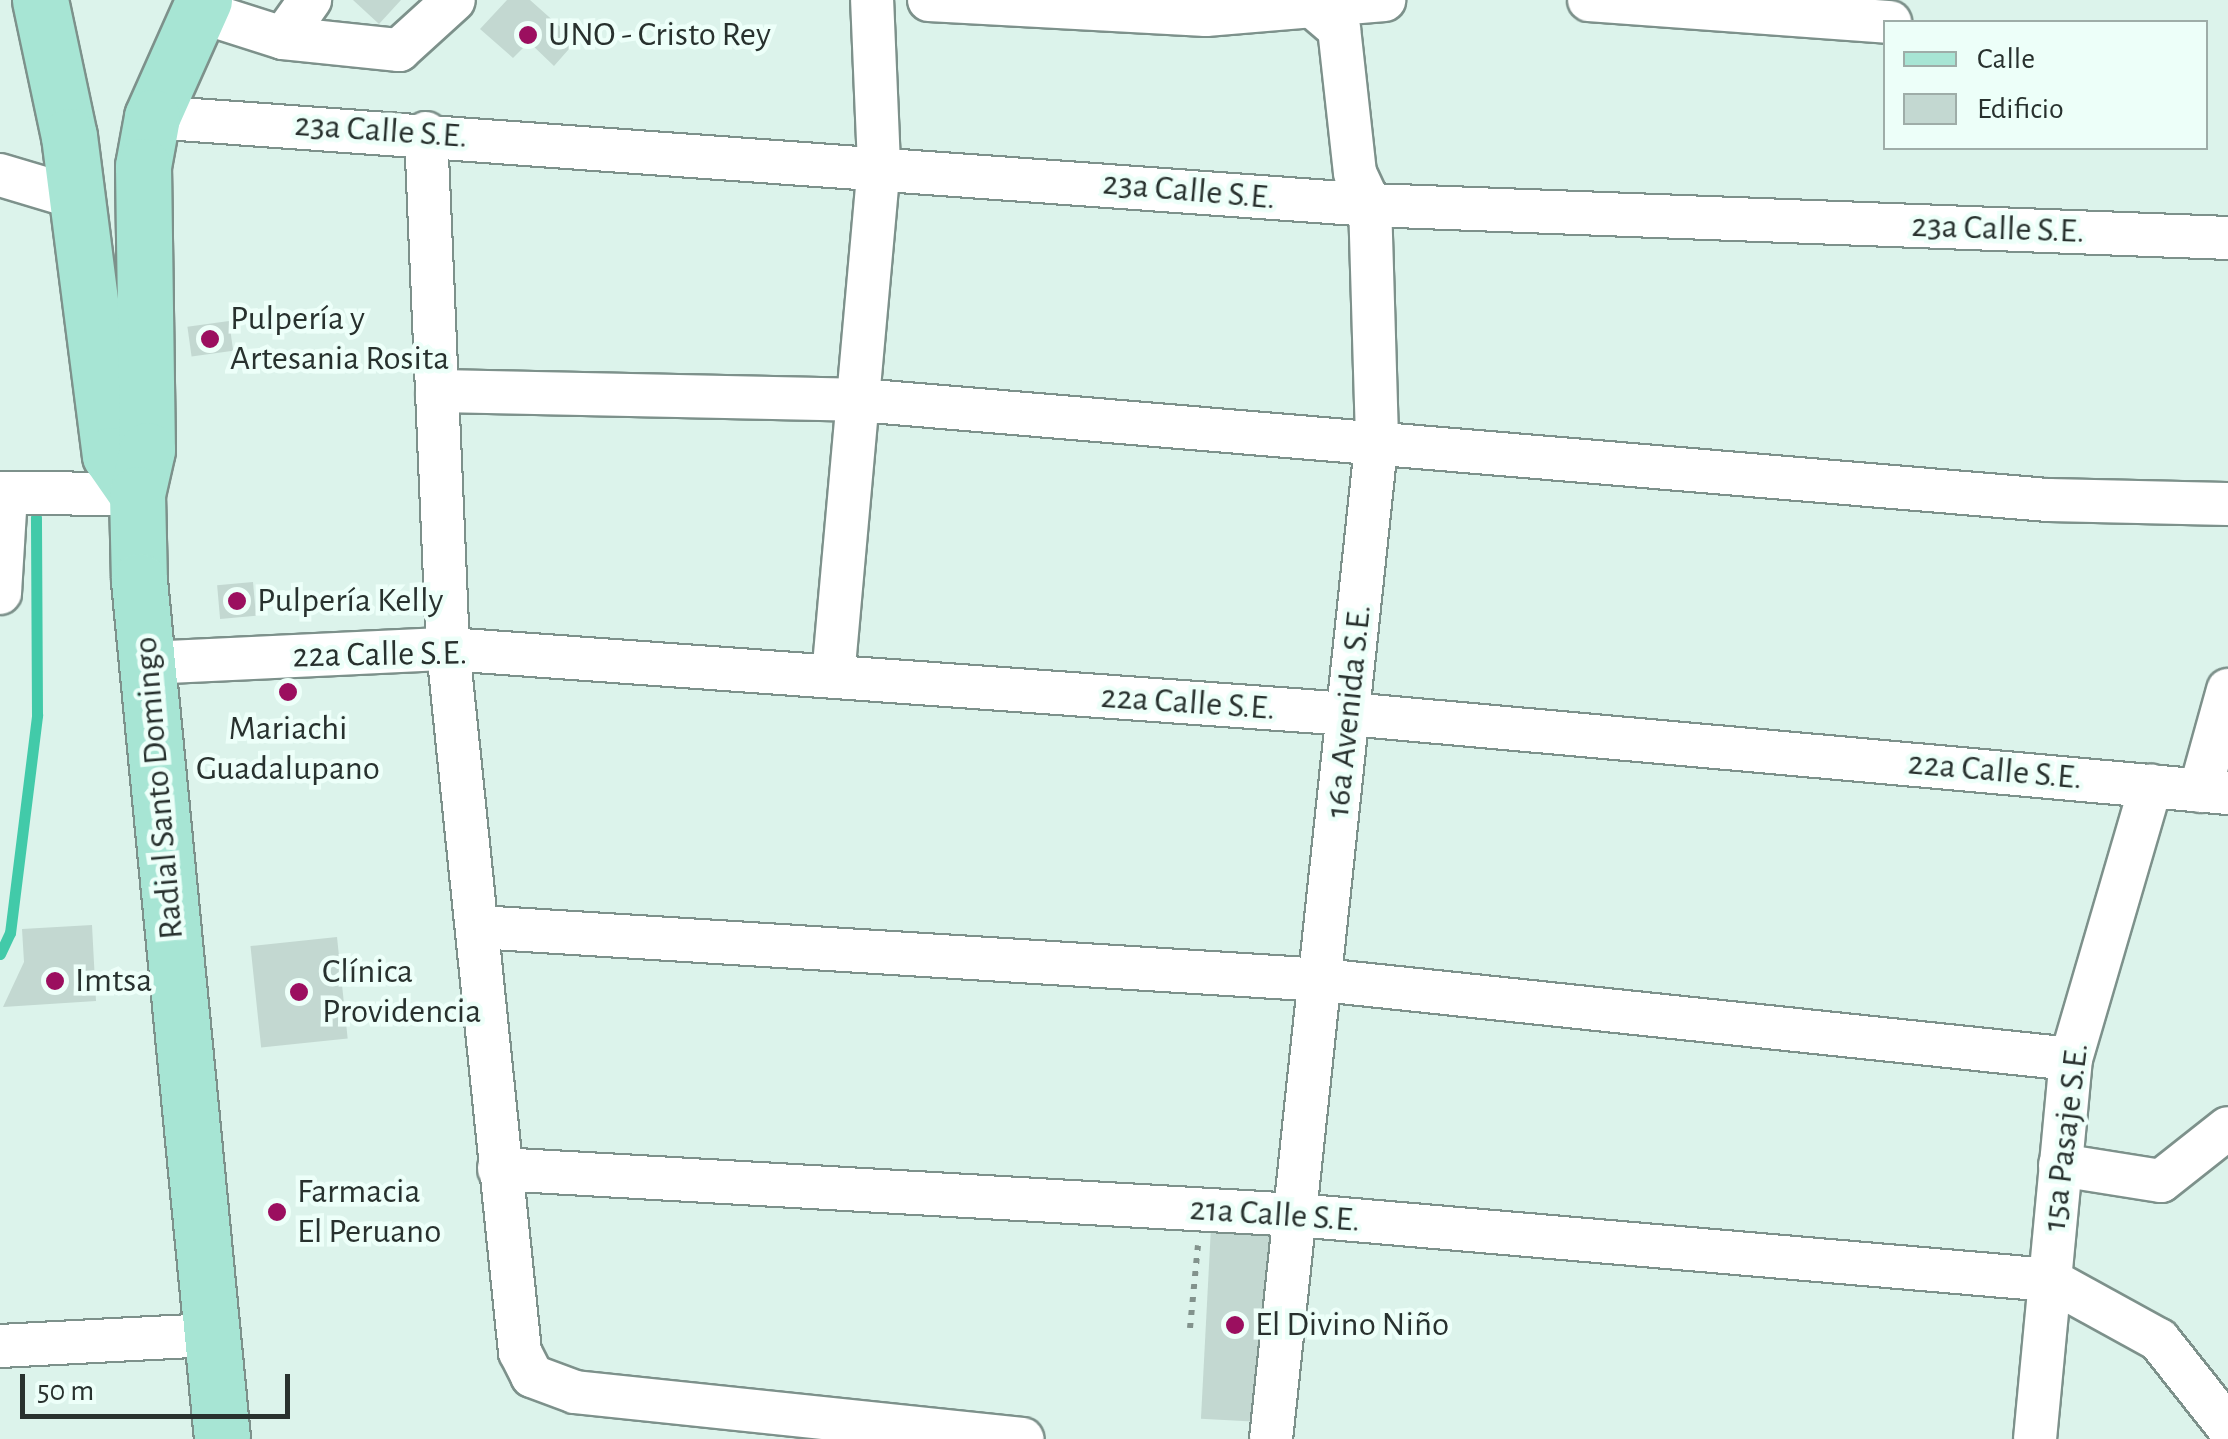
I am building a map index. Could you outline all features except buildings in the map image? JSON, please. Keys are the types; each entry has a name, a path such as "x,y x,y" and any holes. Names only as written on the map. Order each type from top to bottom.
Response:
{"main road":[{"name":"Radial Santo Domingo","path":"40,0 77,198 110,455 137,494"},
{"name":"Radial Santo Domingo","path":"201,6 152,117 141,203 148,450 137,494 147,663 222,1439"}],"street":[{"path":"283,38 310,0"},
{"path":"201,6 283,38 398,50 454,0"},
{"path":"833,677 879,166 872,0"},
{"path":"929,0 1206,15 1384,0"},
{"path":"1589,0 1883,21"},
{"name":"16a Avenida S.E.","path":"1271,1439 1377,438 1370,205 1355,173 1339,30 1313,5"},
{"name":"23a Calle S.E.","path":"152,117 426,133 1370,205 2228,238"},
{"path":"426,133 448,650 520,1352 532,1376 575,1392 1023,1439"},
{"path":"0,175 77,198"},
{"path":"437,391 858,400 1377,438 2048,500 2228,504"},
{"path":"0,593 3,493 137,494"},
{"name":"22a Calle S.E.","path":"147,663 448,650 1349,714 2214,792"},
{"path":"2214,792 2228,690"},
{"name":"15a Pasaje S.E.","path":"2035,1439 2070,1059 2151,785"},
{"path":"478,927 1322,980 2070,1059"},
{"path":"2060,1165 2161,1181 2228,1128"},
{"name":"21a Calle S.E.","path":"499,1168 1296,1215 2050,1280"},
{"path":"2050,1280 2158,1340 2228,1427"},
{"path":"0,1346 212,1335"}],"path":[{"path":"1190,1328 1201,1209"}],"waterway":[{"path":"0,954 10,933 37,715 36,517"}],"place":[{"name":"UNO - Cristo Rey","path":"528,35"},
{"name":"Pulpería y Artesania Rosita","path":"210,339"},
{"name":"Pulpería Kelly","path":"237,601"},
{"name":"Mariachi Guadalupano","path":"288,692"},
{"name":"Imtsa","path":"55,981"},
{"name":"Clínica Providencia","path":"299,992"},
{"name":"Farmacia El Peruano","path":"277,1212"},
{"name":"El Divino Niño","path":"1235,1325"}]}
